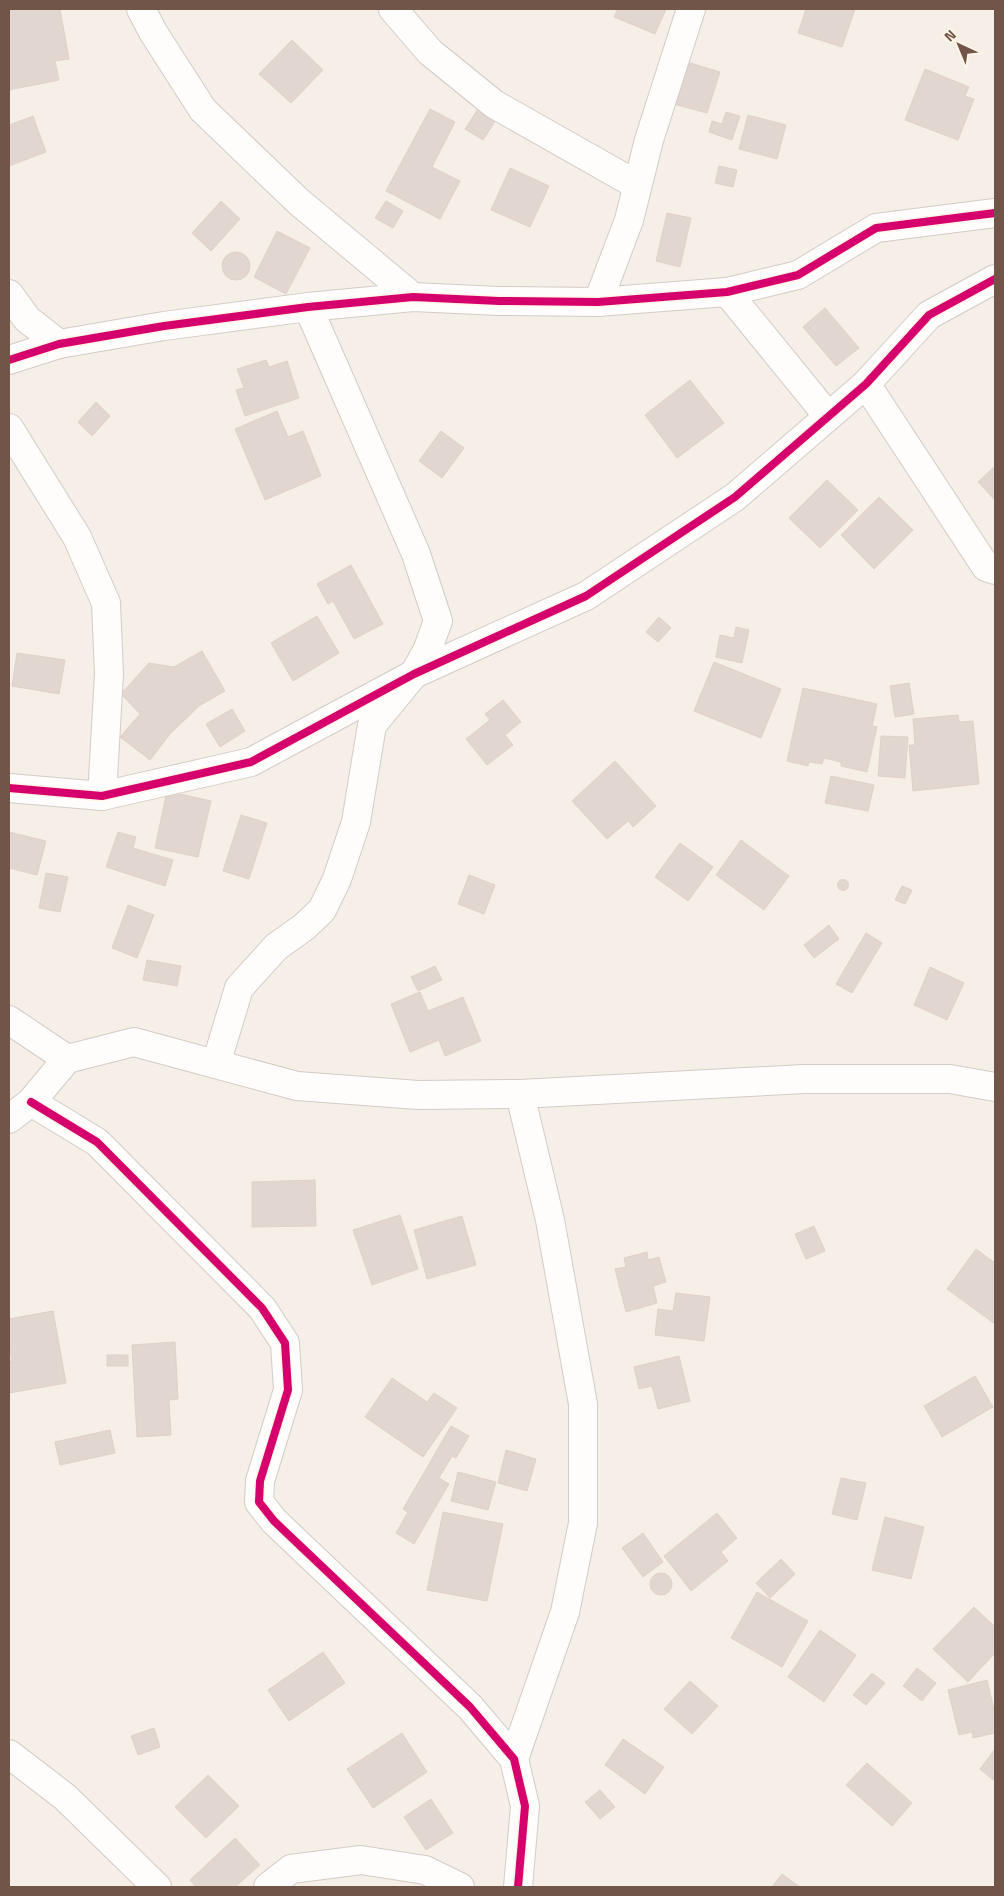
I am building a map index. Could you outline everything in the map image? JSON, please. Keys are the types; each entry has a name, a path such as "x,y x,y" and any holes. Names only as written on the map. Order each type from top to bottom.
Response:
{"street":[{"path":"141,9 153,32 203,110 299,202 413,297"},
{"path":"393,9 430,52 494,104 637,185"},
{"path":"598,302 628,220 649,140 691,9"},
{"path":"9,360 59,344 164,326 308,307 413,297 499,301 598,302 727,292 798,275 876,228 995,213"},
{"path":"9,788 102,796 251,762 414,674 586,596 736,497 866,384 929,315 995,279"},
{"path":"727,292 828,416"},
{"path":"9,294 27,319 59,344"},
{"path":"216,1064 240,988 276,947 304,927 322,910 338,879 356,822 372,725 414,674 427,651 438,622 416,554 308,307"},
{"path":"866,384 986,567 995,570"},
{"path":"9,428 77,537 106,602 109,674 102,796"},
{"path":"9,1020 66,1059"},
{"path":"9,1119 31,1102 66,1059 134,1042 297,1086 418,1095 520,1094 804,1080 950,1079 995,1087"},
{"path":"514,1759 565,1612 583,1523 584,1404 550,1220 520,1094"},
{"path":"31,1102 97,1142 262,1308 285,1343 288,1390 260,1481 259,1502 274,1521 470,1707 514,1759 525,1806 518,1887"},
{"path":"9,1754 65,1797 157,1887"},
{"path":"268,1887 292,1869 361,1860 425,1870 460,1887"}],"building":[{"path":"60,9 69,59 55,61 59,80 9,90 9,10"},
{"path":"618,9 666,9 655,34 614,17"},
{"path":"806,9 855,9 842,47 798,33"},
{"path":"292,40 323,70 291,103 259,74"},
{"path":"687,62 720,72 707,113 674,104"},
{"path":"925,69 969,87 965,96 974,99 958,140 905,120"},
{"path":"430,109 455,122 432,167 460,181 440,219 386,191"},
{"path":"478,109 496,120 483,140 465,129"},
{"path":"726,112 740,116 732,140 709,132 712,121 722,124"},
{"path":"748,115 786,125 777,159 739,149"},
{"path":"33,116 46,152 9,166 9,125"},
{"path":"719,166 737,170 733,187 715,183"},
{"path":"510,168 549,186 530,227 491,210"},
{"path":"221,201 240,219 211,251 192,233"},
{"path":"386,201 403,211 393,228 375,218"},
{"path":"667,213 691,218 680,267 656,261"},
{"path":"277,231 310,248 286,294 254,277"},
{"path":"236,252 246,256 250,266 246,276 236,280 226,276 222,266 226,256"},
{"path":"825,308 859,348 836,366 803,327"},
{"path":"266,360 269,367 287,361 299,398 245,416 236,390 244,388 237,369"},
{"path":"690,380 724,423 677,458 645,415"},
{"path":"96,402 110,416 92,436 78,422"},
{"path":"277,411 288,437 303,431 321,476 265,500 235,429"},
{"path":"441,431 464,448 442,478 419,461"},
{"path":"995,466 995,500 978,482"},
{"path":"827,480 858,510 820,548 789,518"},
{"path":"879,497 913,530 874,569 841,535"},
{"path":"351,565 383,624 354,639 333,601 328,604 317,584"},
{"path":"317,616 339,653 293,681 271,643"},
{"path":"659,617 671,628 658,642 646,632"},
{"path":"736,627 749,630 742,663 716,657 720,635 734,638"},
{"path":"202,651 225,691 199,706 170,734 150,760 120,737 140,714 121,694 149,663 174,667"},
{"path":"17,653 65,660 59,694 12,686"},
{"path":"714,662 781,689 761,738 694,711"},
{"path":"909,683 914,714 895,717 890,686"},
{"path":"803,688 877,704 872,726 877,727 867,772 841,766 841,762 824,758 822,764 809,762 808,766 787,761"},
{"path":"503,700 521,722 505,735 513,745 487,765 466,739 490,720 485,714"},
{"path":"232,709 245,731 220,747 206,724"},
{"path":"958,715 959,722 973,721 979,784 913,791 909,745 915,745 913,719"},
{"path":"881,736 908,737 905,778 878,776"},
{"path":"615,761 656,806 633,827 628,821 607,839 572,801"},
{"path":"831,776 874,785 868,811 825,803"},
{"path":"167,791 211,801 198,857 155,848"},
{"path":"241,815 267,823 249,879 223,871"},
{"path":"9,832 46,841 37,875 9,868"},
{"path":"118,832 136,837 133,848 173,860 165,886 106,867"},
{"path":"741,840 789,876 764,910 716,875"},
{"path":"680,843 713,867 688,901 655,877"},
{"path":"46,873 68,877 60,912 39,908"},
{"path":"469,875 495,885 484,914 458,904"},
{"path":"841,880 845,880 848,885 847,889 841,890 838,887 838,883"},
{"path":"902,886 912,890 905,904 895,900"},
{"path":"128,905 154,915 137,958 112,948"},
{"path":"829,925 839,939 814,958 804,945"},
{"path":"866,933 882,943 852,993 836,984"},
{"path":"147,960 181,966 177,986 143,980"},
{"path":"435,966 442,980 418,991 411,977"},
{"path":"930,967 964,983 947,1020 914,1005"},
{"path":"420,992 428,1011 463,997 481,1041 445,1056 439,1040 410,1052 391,1004"},
{"path":"315,1180 316,1226 252,1227 252,1182"},
{"path":"400,1215 418,1269 372,1285 353,1230"},
{"path":"462,1216 476,1265 427,1279 414,1230"},
{"path":"814,1226 825,1251 806,1259 795,1234"},
{"path":"976,1249 995,1263 995,1324 947,1289"},
{"path":"647,1252 648,1260 659,1257 666,1282 653,1286 657,1303 626,1312 615,1269 626,1267 624,1258"},
{"path":"676,1293 710,1297 704,1341 655,1335 658,1309 673,1311"},
{"path":"53,1311 66,1383 9,1393 9,1362 12,1361 9,1347 9,1319"},
{"path":"175,1342 178,1399 169,1400 171,1435 137,1437 132,1345"},
{"path":"107,1355 128,1355 128,1366 107,1366"},
{"path":"679,1356 690,1401 658,1409 652,1386 639,1389 634,1367"},
{"path":"975,1376 993,1407 942,1437 924,1406"},
{"path":"392,1378 427,1402 434,1393 457,1408 423,1457 365,1417"},
{"path":"451,1426 469,1436 456,1458 452,1456 439,1478 449,1484 414,1544 396,1533 408,1512 403,1509"},
{"path":"110,1430 115,1453 60,1465 55,1442"},
{"path":"506,1450 536,1459 527,1491 498,1483"},
{"path":"458,1472 496,1482 488,1510 451,1501"},
{"path":"841,1478 866,1483 857,1520 832,1514"},
{"path":"443,1512 503,1524 487,1601 427,1590"},
{"path":"717,1513 737,1538 721,1552 728,1561 691,1591 664,1556"},
{"path":"885,1517 924,1527 911,1579 872,1570"},
{"path":"643,1533 663,1562 643,1577 622,1548"},
{"path":"781,1559 795,1574 770,1598 756,1583"},
{"path":"661,1573 669,1576 672,1584 669,1592 661,1595 653,1592 650,1584 653,1576"},
{"path":"757,1592 808,1621 782,1667 731,1638"},
{"path":"974,1607 995,1627 995,1653 968,1682 933,1649"},
{"path":"820,1630 856,1655 824,1702 788,1677"},
{"path":"323,1652 345,1683 289,1721 268,1690"},
{"path":"917,1668 936,1683 922,1701 903,1686"},
{"path":"872,1673 885,1683 866,1705 853,1695"},
{"path":"987,1680 995,1714 995,1733 973,1738 972,1732 959,1735 948,1690"},
{"path":"690,1681 718,1706 692,1734 664,1709"},
{"path":"154,1728 160,1747 138,1755 131,1736"},
{"path":"402,1733 427,1772 373,1808 347,1769"},
{"path":"623,1739 664,1767 645,1794 605,1765"},
{"path":"995,1749 995,1778 993,1780 980,1769"},
{"path":"867,1763 912,1803 892,1826 846,1785"},
{"path":"208,1775 239,1806 206,1838 175,1807"},
{"path":"600,1790 615,1807 600,1819 585,1802"},
{"path":"431,1799 453,1833 426,1850 404,1817"},
{"path":"235,1838 260,1865 235,1887 196,1887 190,1880"},
{"path":"782,1874 800,1887 772,1887"}],"cycle path":[{"path":"9,360 59,344 164,326 308,307 413,297 499,301 598,302 727,292 798,275 876,228 995,213"},
{"path":"9,788 102,796 251,762 414,674 586,596 735,497 866,384 929,315 995,279"},
{"path":"31,1102 97,1142 262,1308 285,1343 288,1390 260,1481 259,1502 274,1521 470,1707 514,1759 525,1806 518,1887"}]}
